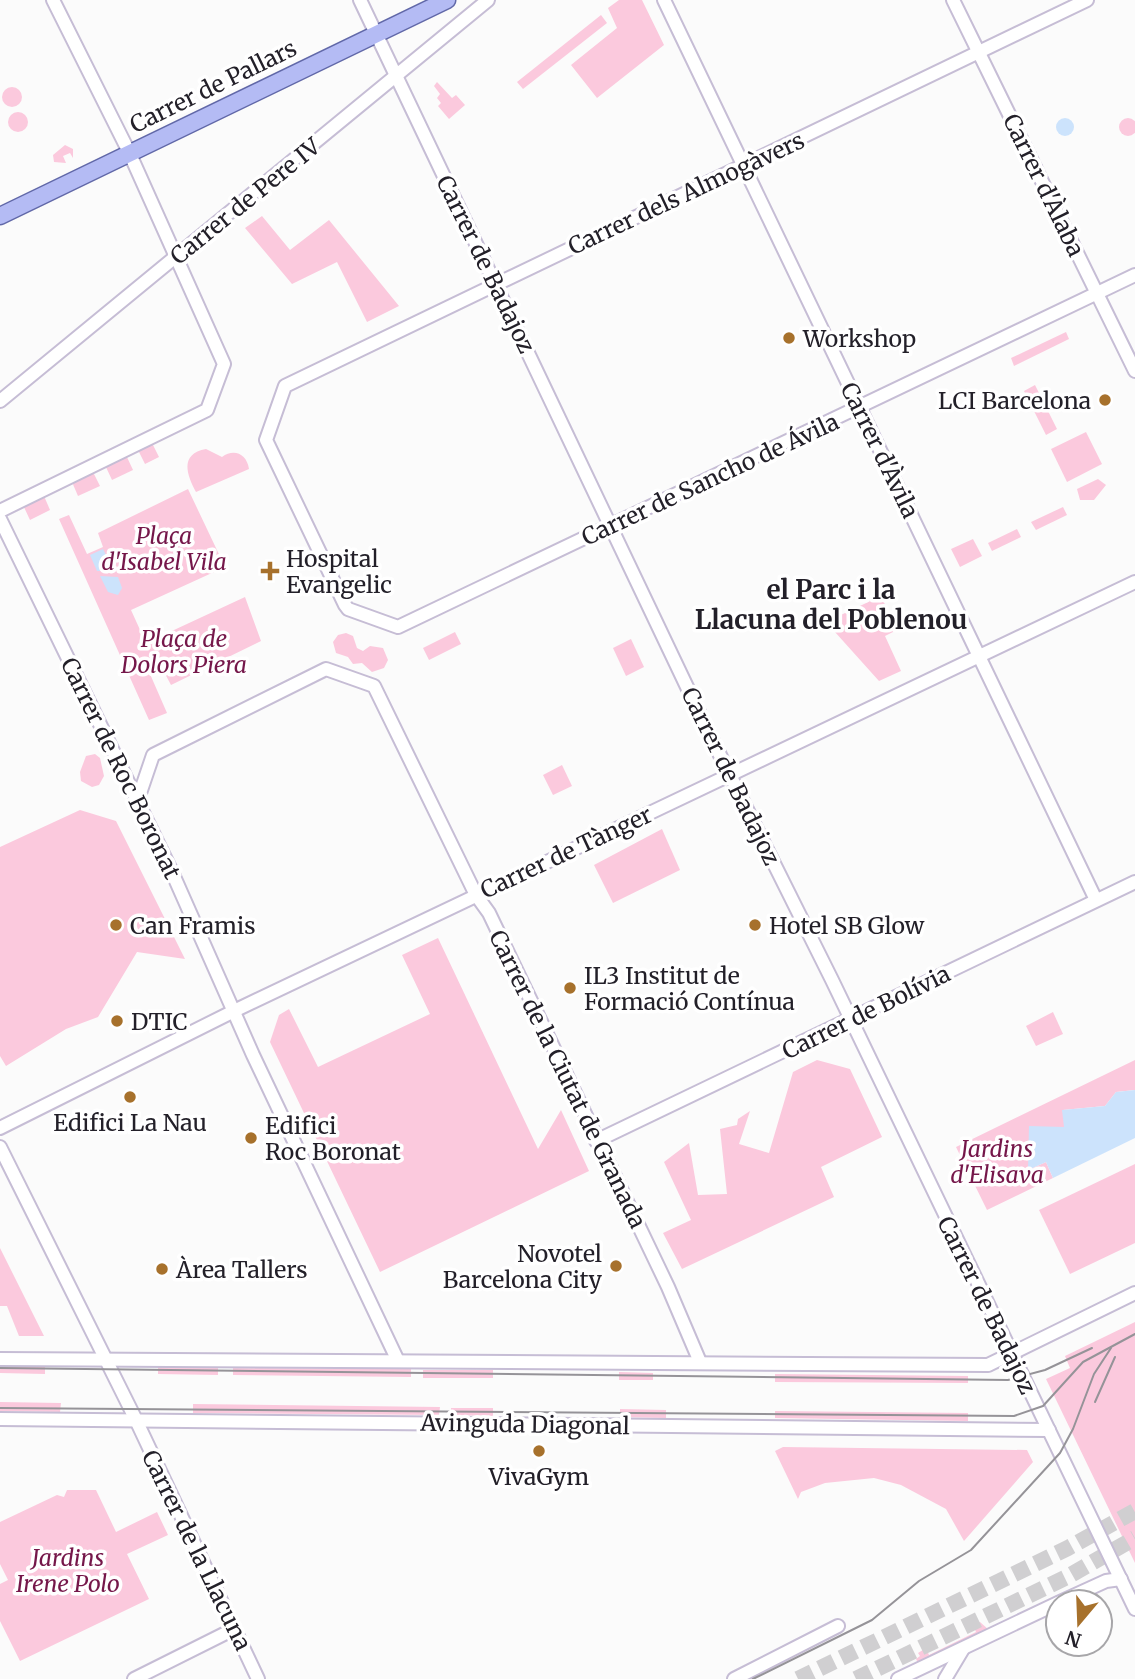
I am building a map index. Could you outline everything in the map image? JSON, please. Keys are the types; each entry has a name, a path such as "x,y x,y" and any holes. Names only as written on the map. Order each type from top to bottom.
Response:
{"main road":[{"name":"Carrer de Pallars","path":"0,216 447,0"}],"street":[{"path":"5,509 207,410 224,364 129,152 53,0"},
{"name":"Carrer de Badajoz","path":"360,0 729,775 851,1020 1135,1609"},
{"name":"Carrer de Pere IV","path":"0,401 488,0"},
{"name":"Carrer d'Àvila","path":"664,0 1096,900"},
{"name":"Carrer d'Àlaba","path":"953,0 1135,371"},
{"name":"Carrer dels Almogàvers","path":"398,627 348,609 267,440 285,386 1087,0"},
{"name":"Carrer de Sancho de Ávila","path":"398,627 1135,275"},
{"name":"Carrer de Roc Boronat","path":"0,519 236,1010 253,1055 398,1361"},
{"name":"Carrer de Tànger","path":"0,1128 236,1010 1135,582"},
{"name":"Carrer de la Ciutat de Granada","path":"137,802 153,755 326,669 374,686 476,895 488,913 700,1362"},
{"name":"Carrer de Bolívia","path":"596,1141 1135,881"},
{"path":"0,1147 103,1359"},
{"path":"0,1359 988,1365 1135,1293"},
{"name":"Carrer de la Llacuna","path":"103,1359 136,1420 258,1679"},
{"name":"Avinguda Diagonal","path":"0,1419 1049,1430"},
{"path":"1090,1588 1106,1581 1121,1579"},
{"path":"898,1679 1044,1609"},
{"path":"734,1679 838,1626"},
{"path":"134,1679 234,1629"},
{"path":"945,1679 964,1648"}],"green space":[{"path":"619,0 642,0 664,45 597,98 571,65 617,28 608,8"},
{"path":"601,15 607,23 523,89 517,82"},
{"path":"437,82 452,98 456,95 465,105 449,119 438,106 441,103 437,98 440,94 434,86"},
{"path":"12,87 19,90 22,97 19,104 12,107 5,104 2,97 5,90"},
{"path":"18,112 25,115 28,122 25,129 18,132 11,129 8,122 11,115"},
{"path":"1128,118 1134,121 1137,127 1134,133 1128,136 1122,133 1119,127 1122,121"},
{"path":"65,145 73,149 73,158 70,153 63,156 66,163 54,162 53,155"},
{"path":"262,216 290,250 329,220 399,306 367,322 337,262 292,284 245,228"},
{"path":"1066,332 1069,339 1014,366 1011,358"},
{"path":"1035,385 1057,429 1046,435 1024,391"},
{"path":"1086,432 1102,464 1067,482 1051,449"},
{"path":"152,443 159,457 145,464 138,450"},
{"path":"206,449 222,457 231,453 239,454 246,460 249,469 196,492 188,472 189,460 192,455"},
{"path":"126,455 133,470 112,480 105,465"},
{"path":"93,472 100,486 78,496 72,482"},
{"path":"1098,479 1106,485 1094,500 1080,500 1077,489"},
{"name":"Plaça d'Isabel Vila","path":"188,489 225,567 131,610 146,643 245,597 261,641 171,685 162,668 150,674 167,713 149,720 59,519 69,515 87,554 103,547 98,533"},
{"path":"44,496 50,510 30,520 23,505"},
{"path":"1063,507 1067,515 1036,530 1031,522"},
{"path":"1017,529 1021,537 992,551 988,543"},
{"path":"973,539 982,556 960,567 951,549"},
{"path":"881,596 897,630 885,636 901,671 879,681 826,622"},
{"path":"455,632 461,644 429,660 423,648"},
{"path":"346,633 353,636 357,648 363,651 370,646 383,648 388,660 384,668 372,672 362,663 353,664 348,657 336,653 333,642 338,635"},
{"path":"631,639 644,667 626,676 613,648"},
{"path":"95,754 100,758 104,776 99,785 92,787 81,781 80,772 86,756"},
{"path":"562,765 572,786 553,795 543,775"},
{"path":"80,810 116,821 185,959 137,952 98,1017 66,1029 6,1066 0,1056 0,847"},
{"path":"662,829 680,870 613,903 594,865"},
{"path":"438,938 538,1149 561,1110 589,1171 380,1272 270,1042 279,1015 289,1009 318,1067 430,1014 402,955"},
{"path":"1053,1012 1063,1034 1036,1046 1026,1026"},
{"path":"817,1060 850,1069 882,1137 821,1167 834,1197 682,1269 663,1233 691,1220 664,1162 689,1143 698,1195 727,1194 720,1129 737,1125 738,1119 750,1111 739,1144 769,1153 793,1072"},
{"name":"Jardins d'Elisava","path":"1135,1060 1135,1090 1116,1092 1105,1106 1063,1110 1066,1127 1028,1170 1046,1162 1053,1178 987,1210 956,1147"},
{"path":"1135,1164 1135,1243 1070,1274 1039,1210"},
{"path":"0,1248 44,1336 19,1336 7,1306 0,1306"},
{"path":"1135,1322 1135,1563 1046,1379 1070,1368 1065,1356"},
{"path":"0,1365 45,1365 45,1374 0,1373"},
{"path":"158,1367 218,1367 218,1375 158,1374"},
{"path":"233,1368 411,1369 411,1377 233,1375"},
{"path":"423,1370 493,1370 493,1378 423,1378"},
{"path":"619,1372 653,1373 653,1380 619,1380"},
{"path":"775,1374 968,1376 968,1383 775,1382"},
{"path":"0,1402 61,1403 60,1412 0,1411"},
{"path":"193,1404 440,1407 439,1415 193,1413"},
{"path":"451,1408 493,1408 493,1416 451,1415"},
{"path":"620,1409 666,1410 666,1418 620,1417"},
{"path":"775,1411 968,1413 968,1421 775,1418"},
{"path":"783,1447 1027,1450 1033,1462 964,1541 946,1509 901,1485 874,1478 825,1483 801,1492 798,1499 775,1451"},
{"name":"Jardins Irene Polo","path":"67,1490 96,1490 116,1532 157,1512 168,1535 127,1554 149,1599 20,1661 0,1621 0,1584 8,1580 0,1564 0,1522 57,1495 64,1497"},
{"path":"980,1622 989,1630 919,1665 916,1659 920,1656 918,1653 926,1648 929,1655 976,1632 973,1625"}],"water":[{"path":"1061,118 1069,118 1074,127 1072,134 1061,136 1056,131 1056,123"},
{"path":"103,549 114,571 97,571 90,555"},
{"path":"100,576 118,577 122,588 118,595 108,592"},
{"path":"1135,1090 1135,1138 1053,1178 1046,1162 1028,1170 1029,1126 1064,1127 1062,1110 1105,1106 1116,1092"}],"tunnel":[{"path":"798,1679 1068,1548 1135,1511"},
{"path":"856,1679 1067,1577 1135,1538"}],"tram line":[{"path":"0,1408 1014,1416 1043,1406 1083,1362 1135,1334"},
{"path":"0,1368 1008,1380 1045,1370 1092,1348"},
{"path":"753,1679 872,1620 919,1581 971,1550 1060,1453 1073,1429 1094,1374 1111,1348"},
{"path":"1095,1402 1115,1357"}],"place":[{"name":"Workshop","path":"789,338"},
{"name":"LCI Barcelona","path":"1105,400"},
{"name":"Hospital Evangelic","path":"270,571"},
{"name":"Can Framis","path":"116,925"},
{"name":"Hotel SB Glow","path":"755,925"},
{"name":"IL3 Institut de Formació Contínua","path":"570,988"},
{"name":"DTIC","path":"117,1021"},
{"name":"Edifici La Nau","path":"130,1097"},
{"name":"Edifici Roc Boronat","path":"251,1138"},
{"name":"Novotel Barcelona City","path":"616,1266"},
{"name":"Àrea Tallers","path":"162,1269"},
{"name":"VivaGym","path":"539,1451"}],"district":[{"name":"el Parc i la Llacuna del Poblenou","path":"831,604"}],"park label":[{"name":"Plaça de Dolors Piera","path":"184,651"}]}
